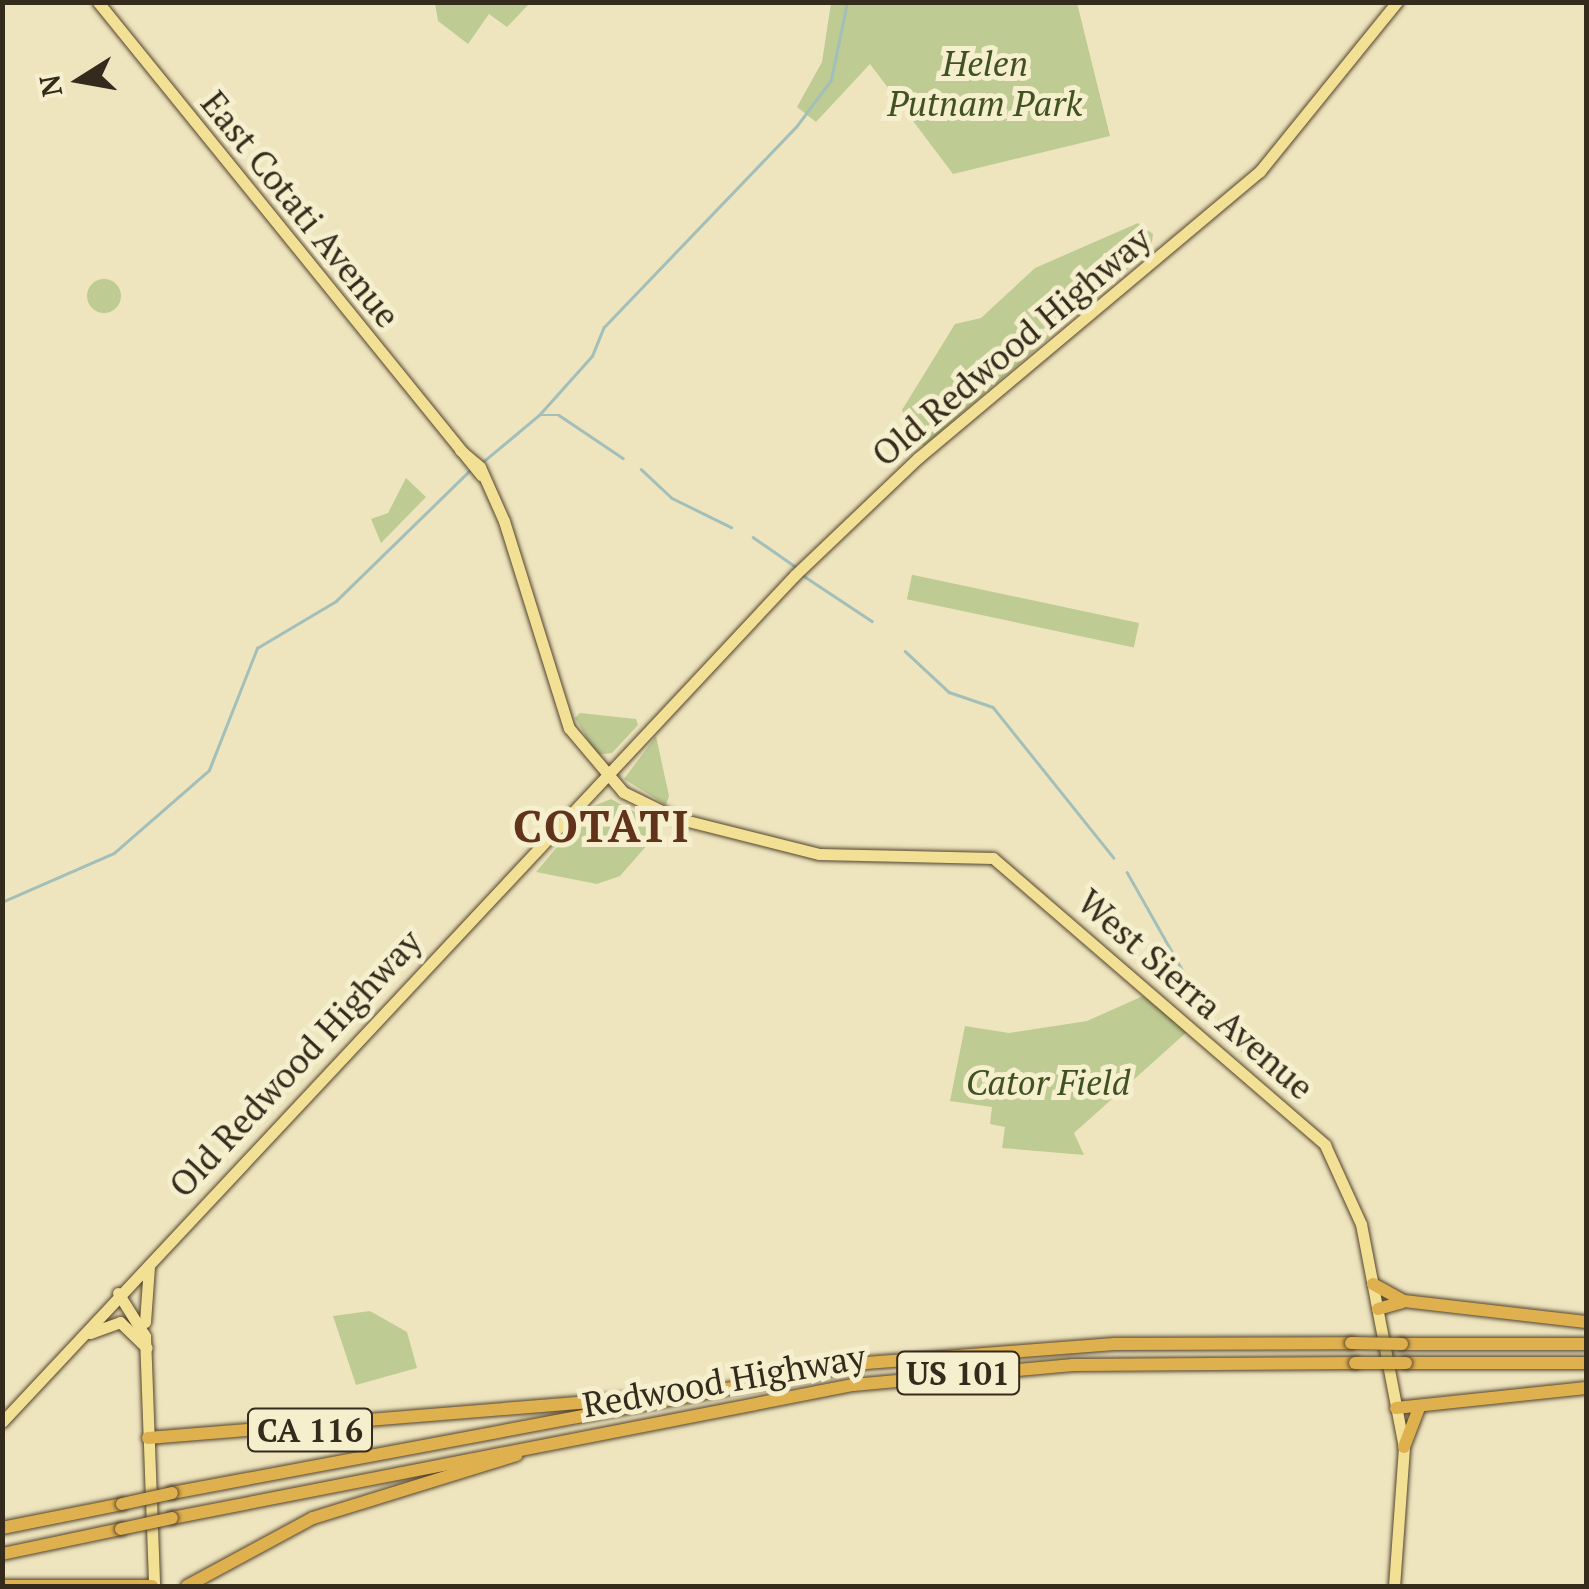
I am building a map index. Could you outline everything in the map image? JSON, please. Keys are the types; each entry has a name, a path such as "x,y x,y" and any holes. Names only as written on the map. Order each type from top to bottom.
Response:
{"highway":[{"path":"1373,1284 1404,1301 1586,1322"},
{"path":"1378,1309 1404,1301"},
{"name":"Redwood Highway","path":"2,1528 664,1398 1000,1350 1351,1343 1586,1344"},
{"name":"Redwood Highway","path":"2,1554 767,1398 1013,1368 1586,1364"},
{"path":"1396,1408 1418,1410 1586,1388"},
{"name":"CA 116","path":"148,1438 664,1398"},
{"path":"1404,1447 1418,1410"},
{"name":"CA 116","path":"191,1584 313,1518 566,1438"},
{"path":"173,1586 191,1584"},
{"path":"2,1586 153,1586"}],"main road":[{"name":"East Cotati Avenue","path":"98,2 481,475 564,716 604,775"},
{"name":"Old Redwood Highway","path":"2,1422 118,1293 800,571 1260,171 1397,2"},
{"name":"West Sierra Avenue","path":"604,775 676,818 798,850 993,858 1325,1145 1358,1216 1404,1447 1394,1586"},
{"path":"150,1262 146,1342 153,1586"},
{"path":"118,1293 146,1342"},
{"path":"66,1351 114,1321 146,1342"}],"green space":[{"path":"435,2 530,3 507,27 489,14 468,44 438,21"},
{"name":"Helen Putnam Park","path":"831,3 1077,3 1110,136 953,174 870,64 816,122 797,107 822,62"},
{"path":"1138,223 1153,234 1151,249 924,446 915,441 902,410 955,324 981,318 1035,268"},
{"path":"104,279 116,284 121,296 116,308 104,313 92,308 87,296 92,284"},
{"path":"406,478 426,497 381,543 371,519 388,513"},
{"path":"912,575 1139,623 1134,647 907,599"},
{"path":"580,713 636,719 638,725 612,753 597,755 575,718"},
{"path":"656,736 669,796 666,805 624,779"},
{"path":"611,799 663,827 620,876 597,884 536,872 591,807"},
{"name":"Cator Field","path":"1143,996 1188,1031 1074,1133 1084,1155 1002,1148 1005,1127 990,1124 992,1107 950,1101 965,1026 1009,1033 1087,1021"},
{"path":"370,1311 407,1332 417,1368 356,1385 333,1316"}],"waterway":[{"path":"484,461 539,415 592,356 604,327 796,127 831,80 847,2"},
{"path":"541,415 559,415 623,458"},
{"path":"641,469 672,498 731,527"},
{"path":"2,902 114,853 209,770 257,648 336,601 469,471"},
{"path":"753,537 796,567"},
{"path":"801,574 872,621"},
{"path":"905,651 949,692 993,707 1114,858"},
{"path":"1127,872 1205,1010"},
{"path":"1216,1028 1301,1099"}],"district":[{"name":"COTATI","path":"602,826"}]}
